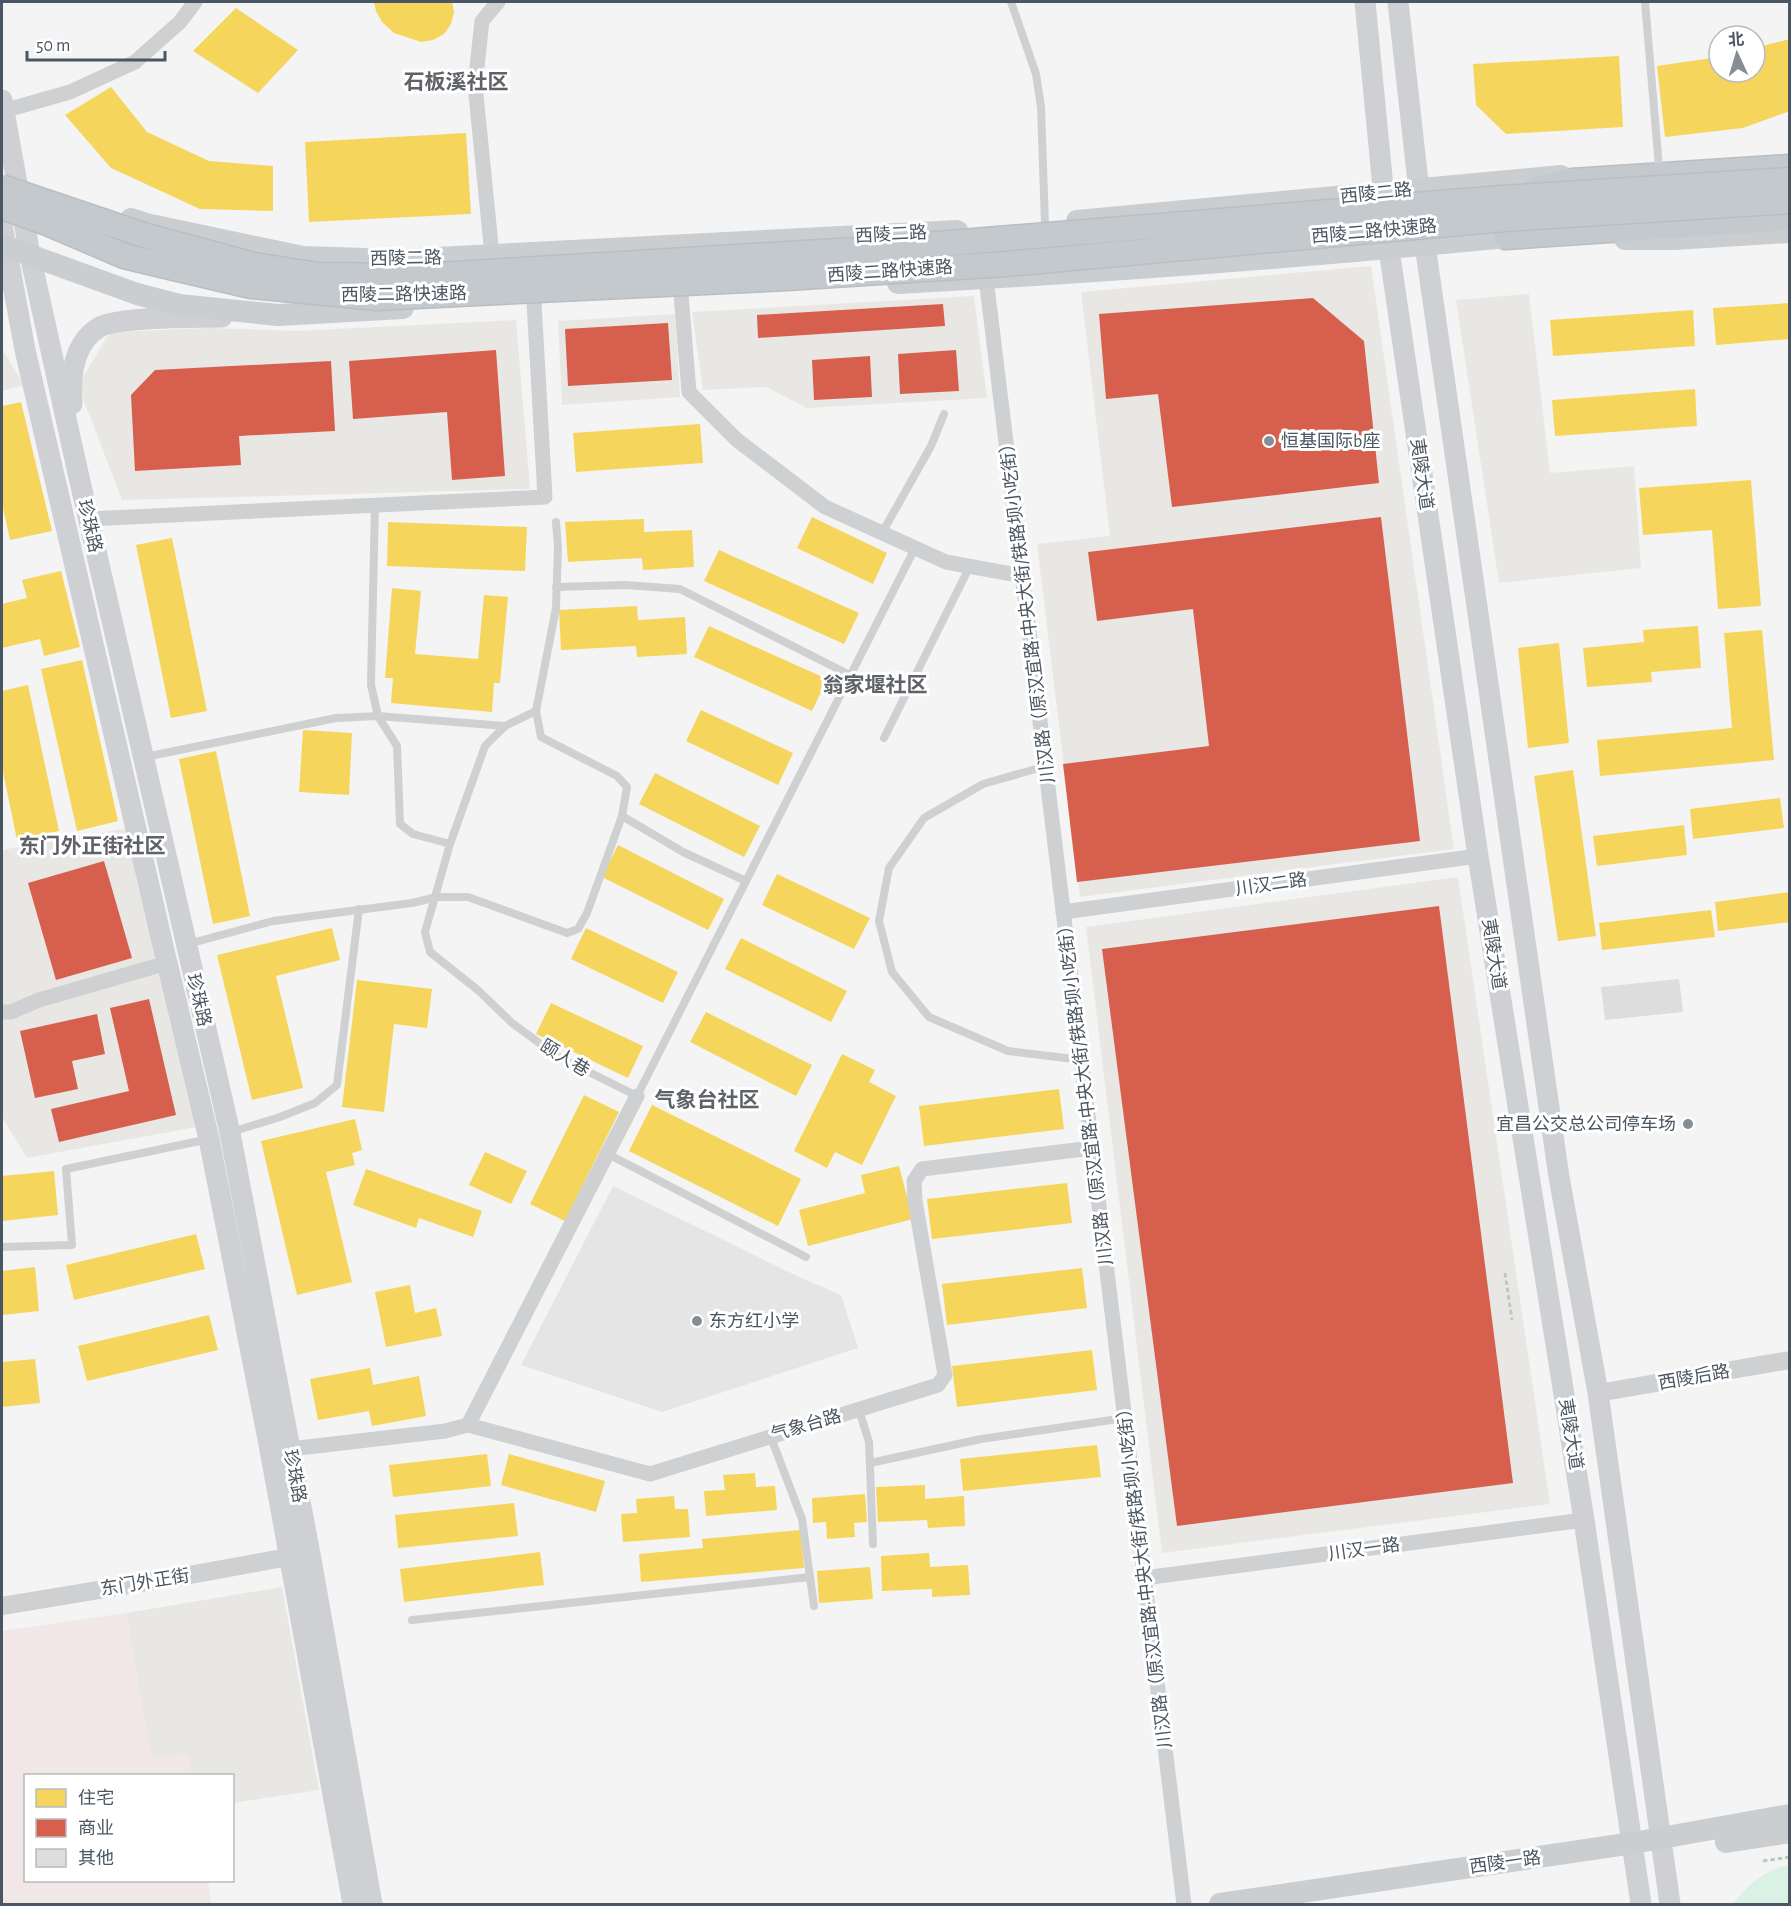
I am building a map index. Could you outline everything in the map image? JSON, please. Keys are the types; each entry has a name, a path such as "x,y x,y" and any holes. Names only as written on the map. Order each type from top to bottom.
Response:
{"highway":[{"path":"1502,198 1572,181 1790,167"},
{"name":"西陵二路快速路","path":"5,179 90,217 147,237 254,265 318,275 420,276 887,248 1502,198 1790,180"},
{"name":"西陵二路快速路","path":"2,207 47,223 124,256 250,286 376,298 787,278 1006,264 1505,219 1790,201"},
{"path":"1506,237 1790,218"}],"main road":[{"name":"夷陵大道","path":"1365,2 1389,249 1478,856 1584,1520 1641,1905"},
{"name":"夷陵大道","path":"1398,2 1425,245 1559,1177 1598,1394 1670,1905"},
{"name":"珍珠路","path":"2,105 5,179 30,255 230,1133 290,1449 372,1905"},
{"name":"西陵二路","path":"5,179 146,224 303,257 398,260 980,230 1419,188 1790,156"},
{"path":"78,473 71,385 78,352 88,337 98,328 110,323 986,278 1389,249 1506,237 1674,239 1790,232"},
{"name":"珍珠路","path":"3,239 25,350 209,1139 268,1439 353,1905"},
{"path":"3,239 30,255 137,294 179,305 278,315"},
{"path":"2,298 25,350"},
{"name":"西陵一路","path":"1318,1905 1662,1845 1790,1815"},
{"name":"西陵一路","path":"1662,1845 1790,1832"},
{"name":"西陵一路","path":"1220,1905 1634,1850"}],"street":[{"path":"2,105 70,92 135,63 180,22 195,2"},
{"path":"492,255 475,85 482,21 498,2"},
{"name":"川汉路（原汉宜路·中央大街/铁路坝小吃街）","path":"986,278 1185,1905"},
{"path":"681,294 689,392 737,440 825,507 946,562 1023,576"},
{"path":"89,519 545,497 534,302"},
{"name":"川汉二路","path":"1063,912 1478,856"},
{"path":"2,1012 11,1012 39,1000 167,963"},
{"path":"468,1425 637,1096"},
{"name":"气象台路","path":"290,1449 445,1431 468,1425 650,1474 938,1384 945,1376 915,1201 914,1181 922,1170 1092,1148"},
{"name":"西陵后路","path":"1598,1394 1790,1360"},
{"name":"川汉一路","path":"1144,1578 1584,1520"},
{"name":"东门外正街","path":"2,1606 201,1574 288,1557"}],"lane":[{"path":"1011,2 1036,74 1041,107 1045,224"},
{"path":"1645,2 1659,167"},
{"path":"882,533 931,446 944,414"},
{"path":"375,504 371,686 378,716 397,746 400,824 414,834 450,844"},
{"path":"186,944 273,921 412,903 437,897 468,897 567,933 578,929 587,914 622,816 627,787 617,776 541,737 536,711 556,608 558,547 556,522"},
{"path":"637,1096 915,548"},
{"path":"884,738 970,566"},
{"path":"556,587 625,585 680,590 850,675"},
{"name":"颐人巷","path":"536,711 505,726 485,746 450,844 437,897 425,932 430,952 480,991 512,1023 557,1056 637,1096"},
{"path":"144,757 336,718 378,716 505,726"},
{"path":"1046,766 983,784 924,818 889,868 879,921 892,972 928,1017 1008,1052 1082,1060"},
{"path":"622,816 684,852 746,881"},
{"path":"230,1133 315,1103 337,1085 359,909"},
{"path":"2,1247 72,1245 66,1169 209,1139"},
{"path":"608,1154 807,1257"},
{"path":"859,1410 869,1442 873,1544"},
{"path":"870,1463 981,1439 1125,1418"},
{"path":"770,1435 802,1519 814,1606"},
{"path":"412,1620 810,1577"}],"path":[{"path":"1505,1273 1512,1320"},
{"path":"1763,1861 1790,1857"}],"shaded area":[{"path":"1371,266 1454,849 1080,897 1037,544 1110,536 1081,292"},
{"path":"1529,294 1550,473 1634,466 1641,568 1499,583 1456,300"},
{"path":"974,296 987,398 807,408 766,387 703,390 692,312"},
{"path":"675,314 680,397 562,405 558,321"},
{"path":"516,320 530,489 122,500 78,385 110,332 210,328 296,331"},
{"path":"2,349 24,385 2,391"},
{"path":"128,828 197,1127 27,1158 2,1117 2,850"},
{"path":"1458,877 1550,1504 1162,1553 1086,927"},
{"name":"东方红小学","path":"613,1186 797,1276 841,1295 858,1348 662,1412 521,1365"},
{"path":"282,1587 319,1790 234,1803 234,1774 191,1774 188,1754 151,1758 126,1613"},
{"path":"126,1613 151,1757 188,1754 191,1774 24,1774 24,1882 208,1882 211,1904 2,1904 2,1631"}],"green space":[{"path":"1789,1865 1789,1904 1733,1904 1764,1874"}],"building: 住宅":[{"path":"374,2 452,2 454,12 451,24 444,34 433,40 421,42 394,33 382,22"},
{"path":"236,8 298,50 258,93 193,51"},
{"path":"1790,39 1790,111 1743,128 1665,137 1657,66 1707,59 1707,84 1767,84 1767,45"},
{"path":"1619,56 1623,127 1506,134 1476,105 1473,64"},
{"path":"111,87 147,132 209,161 273,166 273,211 200,209 111,168 65,115"},
{"path":"466,133 471,214 309,222 305,142"},
{"path":"1790,303 1790,339 1716,345 1713,308"},
{"path":"1693,310 1695,346 1553,356 1550,320"},
{"path":"1695,389 1697,426 1555,436 1552,400"},
{"path":"21,402 52,531 10,540 2,503 2,406"},
{"path":"700,424 703,463 576,472 573,433"},
{"path":"1751,480 1761,606 1718,609 1712,530 1643,535 1639,488"},
{"path":"812,517 887,553 873,584 797,548"},
{"path":"644,519 644,532 692,530 694,567 643,570 642,558 568,562 565,522"},
{"path":"388,522 527,527 525,571 387,566"},
{"path":"172,538 207,711 171,718 136,545"},
{"path":"719,550 859,613 844,644 704,581"},
{"path":"61,571 80,647 44,656 40,639 2,648 2,604 27,598 22,580"},
{"path":"392,588 421,591 415,654 478,659 484,595 508,597 500,683 494,683 492,712 391,703 393,678 385,678"},
{"path":"637,606 638,620 685,617 687,654 637,657 636,646 561,650 559,610"},
{"path":"709,626 827,679 812,711 694,657"},
{"path":"1698,626 1701,668 1651,672 1652,682 1587,687 1583,648 1644,642 1643,630"},
{"path":"1762,630 1774,760 1600,776 1597,740 1732,728 1724,633"},
{"path":"1559,643 1569,743 1528,748 1518,648"},
{"path":"82,660 118,821 77,831 41,669"},
{"path":"28,685 59,831 17,840 2,767 2,691"},
{"path":"701,710 793,753 778,785 686,741"},
{"path":"303,730 352,733 349,795 299,792"},
{"path":"216,751 250,916 213,924 179,759"},
{"path":"1573,770 1596,936 1558,941 1534,776"},
{"path":"655,773 760,826 744,857 639,804"},
{"path":"1780,798 1784,828 1693,839 1690,809"},
{"path":"1684,825 1687,855 1597,866 1593,836"},
{"path":"618,845 724,899 708,930 602,877"},
{"path":"777,874 870,918 854,949 762,905"},
{"path":"1790,892 1790,922 1718,931 1715,902"},
{"path":"1711,910 1715,937 1602,950 1599,923"},
{"path":"332,928 340,960 276,976 303,1088 252,1100 217,955"},
{"path":"586,928 678,972 663,1003 571,959"},
{"path":"741,938 847,991 831,1022 725,969"},
{"path":"357,980 432,989 427,1028 394,1024 384,1112 342,1107"},
{"path":"551,1003 643,1046 628,1078 536,1034"},
{"path":"706,1012 812,1065 796,1096 690,1042"},
{"path":"842,1054 875,1070 869,1082 896,1096 862,1165 835,1152 827,1168 794,1151"},
{"path":"1059,1089 1064,1129 924,1146 919,1106"},
{"path":"584,1095 619,1112 565,1221 530,1204"},
{"path":"652,1105 801,1179 778,1226 629,1151"},
{"path":"355,1119 362,1150 352,1153 355,1165 326,1172 352,1282 297,1295 261,1141"},
{"path":"485,1152 527,1171 511,1204 469,1185"},
{"path":"899,1166 913,1219 808,1246 799,1210 865,1193 861,1175"},
{"path":"366,1169 482,1211 473,1237 419,1218 416,1228 353,1205"},
{"path":"54,1171 58,1215 2,1221 2,1176"},
{"path":"1067,1183 1072,1223 932,1239 927,1199"},
{"path":"196,1234 205,1269 74,1300 66,1265"},
{"path":"35,1267 39,1311 2,1315 2,1271"},
{"path":"1082,1268 1087,1308 947,1325 942,1284"},
{"path":"410,1285 415,1313 436,1308 442,1336 386,1347 375,1292"},
{"path":"209,1315 218,1350 87,1381 78,1346"},
{"path":"1092,1350 1097,1390 957,1407 952,1366"},
{"path":"35,1359 40,1403 2,1407 2,1362"},
{"path":"370,1368 373,1385 419,1376 426,1416 372,1426 369,1411 318,1420 310,1379"},
{"path":"1097,1445 1101,1477 963,1491 960,1459"},
{"path":"487,1454 491,1486 393,1497 389,1465"},
{"path":"509,1454 605,1481 596,1512 501,1485"},
{"path":"755,1473 756,1487 775,1486 777,1510 706,1516 704,1491 725,1490 723,1475"},
{"path":"925,1485 925,1499 964,1496 965,1526 928,1528 927,1520 878,1522 876,1487"},
{"path":"865,1494 867,1522 854,1523 855,1537 827,1539 826,1522 813,1523 812,1498"},
{"path":"674,1496 675,1509 688,1509 690,1537 623,1542 621,1514 637,1513 636,1499"},
{"path":"514,1503 518,1536 398,1548 395,1515"},
{"path":"800,1530 804,1568 641,1582 639,1554 703,1548 702,1539"},
{"path":"540,1552 544,1585 404,1602 400,1569"},
{"path":"929,1553 930,1567 968,1565 970,1595 932,1597 932,1589 882,1591 881,1556"},
{"path":"870,1567 873,1599 819,1603 817,1571"}],"building: 商业":[{"name":"恒基国际b座","path":"1313,298 1364,341 1379,483 1172,507 1158,394 1106,399 1099,314"},
{"path":"943,304 945,326 758,338 757,315"},
{"path":"668,323 672,380 568,386 565,329"},
{"path":"496,350 505,476 452,480 447,412 353,419 349,361"},
{"path":"956,350 959,391 900,394 898,354"},
{"path":"870,356 872,397 814,400 812,360"},
{"path":"331,361 335,431 239,436 241,465 135,471 131,395 155,370"},
{"path":"1381,517 1420,841 1077,882 1063,764 1209,746 1193,609 1097,621 1088,552"},
{"path":"104,861 132,958 56,980 28,883"},
{"path":"1439,906 1513,1483 1177,1526 1102,949"},
{"path":"149,999 176,1115 59,1142 51,1109 129,1091 110,1008"},
{"path":"97,1014 105,1054 72,1061 78,1089 35,1098 20,1031"}],"building: 其他":[{"path":"1679,979 1683,1012 1605,1020 1601,987"}],"place":[{"name":"恒基国际b座","path":"1269,441"},
{"name":"宜昌公交总公司停车场","path":"1688,1124"},
{"name":"东方红小学","path":"697,1321"}],"district":[{"name":"石板溪社区","path":"456,82"},
{"name":"翁家堰社区","path":"875,685"},
{"name":"东门外正街社区","path":"92,846"},
{"name":"气象台社区","path":"707,1100"}]}
